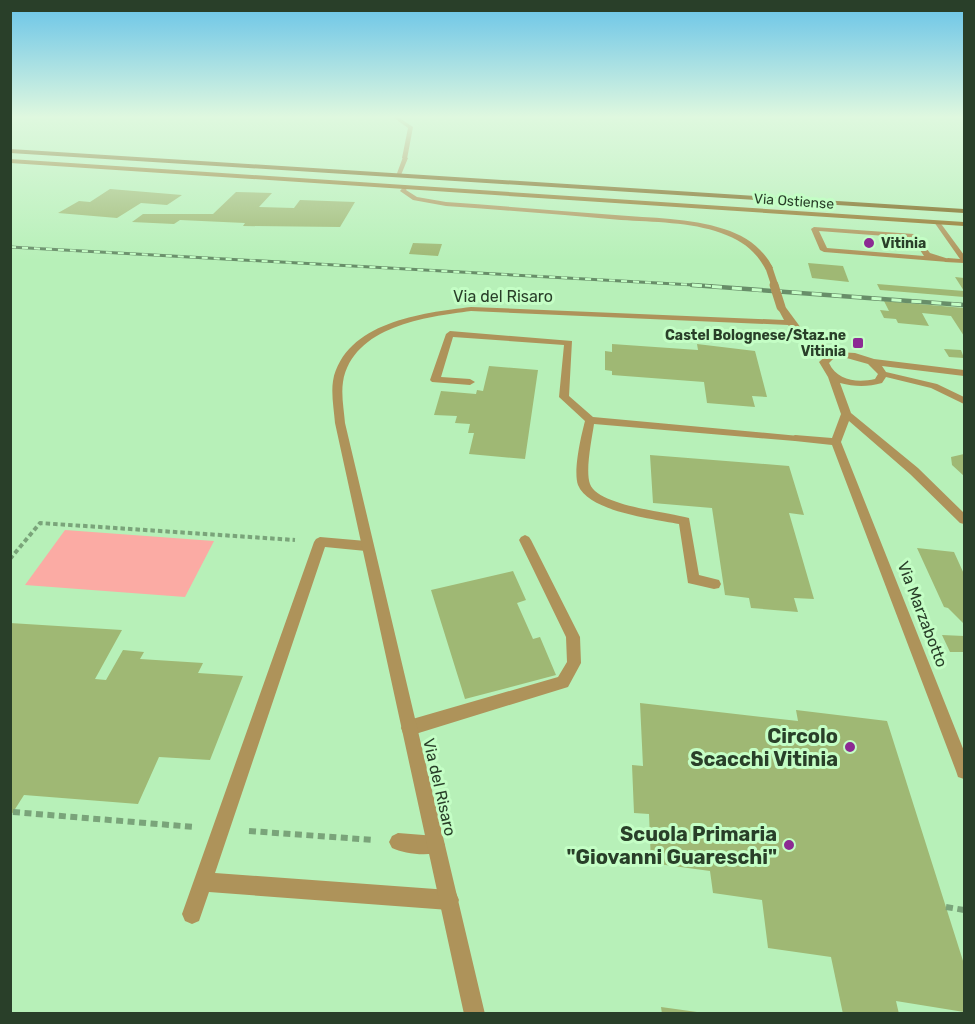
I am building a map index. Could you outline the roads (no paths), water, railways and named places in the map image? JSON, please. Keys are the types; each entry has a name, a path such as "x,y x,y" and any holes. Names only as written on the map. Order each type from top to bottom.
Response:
{"main road":[{"name":"Via Ostiense","path":"68,165 964,224"},
{"path":"233,165 964,211"}],"street":[{"path":"398,175 402,165"},
{"path":"405,187 403,191 410,197 446,204 664,220 714,228 739,238 763,256 787,322 808,339 837,355"},
{"path":"937,222 964,260"},
{"path":"948,260 927,255 914,236 814,229 824,250 948,260 964,260"},
{"name":"Via del Risaro","path":"475,1014 366,546 340,423 338,381 352,354 367,339 388,327 441,313 495,309 787,322"},
{"path":"470,382 435,380 450,334 569,343 564,397 590,420 836,442 846,414"},
{"path":"883,374 879,381 870,384 852,383 833,376 826,369 824,362 831,356 857,356 872,362 964,373"},
{"path":"872,362 880,368 883,374"},
{"path":"932,370 930,377 934,386"},
{"path":"883,374 934,386 964,401"},
{"path":"833,376 846,414 914,471 964,520"},
{"path":"590,420 584,484 591,495 610,505 685,521 693,579 714,584"},
{"name":"Via Marzabotto","path":"836,442 964,771"},
{"path":"409,728 563,682 574,663 573,637 525,540"},
{"path":"192,914 320,542 366,546"},
{"path":"398,842 436,845"},
{"path":"203,882 449,900"}],"railway":[{"path":"10,247 712,286"},
{"path":"692,285 964,305"}],"place":[{"name":"Vitinia","path":"869,243"},
{"name":"Castel Bolognese/Staz.ne Vitinia","path":"858,343"},
{"name":"Circolo Scacchi Vitinia","path":"850,747"},
{"name":"Scuola Primaria \"Giovanni Guareschi\"","path":"789,845"}]}
